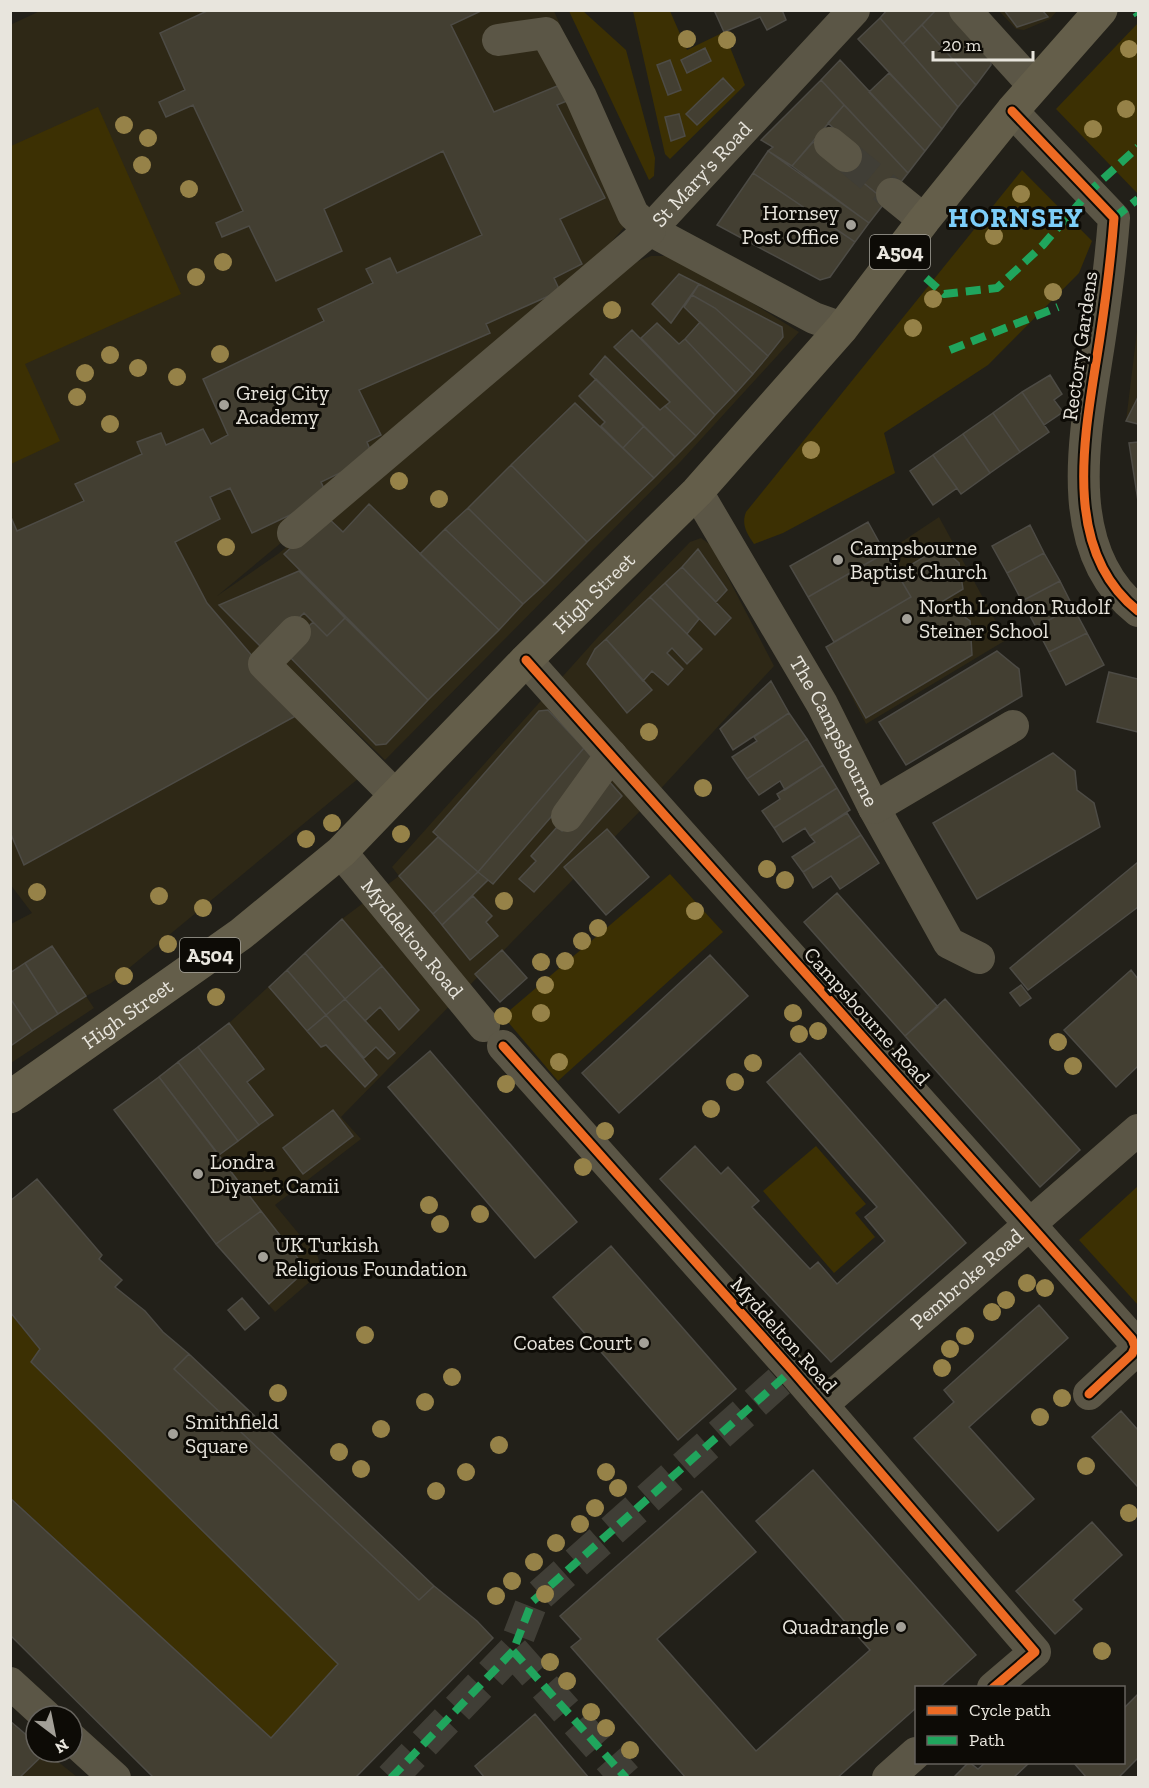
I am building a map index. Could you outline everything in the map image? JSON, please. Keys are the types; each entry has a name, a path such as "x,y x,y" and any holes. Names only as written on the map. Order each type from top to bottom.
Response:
{"main road":[{"name":"High Street","path":"10,1097 241,934 341,852 526,660 697,492 842,328 924,220 1033,85 1101,10"}],"street":[{"name":"St Mary's Road","path":"842,328 814,318 650,230 854,10"},
{"path":"965,10 1033,85"},
{"path":"293,533 650,230 633,214 581,97 546,33 498,40"},
{"name":"Rectory Gardens","path":"1012,111 1114,218 1103,320 1083,452 1088,530 1108,581 1138,611"},
{"path":"892,194 924,220"},
{"name":"The Campsbourne","path":"697,492 822,704 874,808 949,943 979,958"},
{"path":"295,632 264,664 395,795"},
{"name":"Campsbourne Road","path":"526,660 1132,1339 1135,1347 1089,1394"},
{"path":"874,808 1013,726"},
{"path":"567,816 611,755"},
{"name":"Myddelton Road","path":"341,852 493,1036 822,1404 1035,1652 995,1686"},
{"name":"Pembroke Road","path":"822,1404 1138,1130"},
{"path":"10,1683 33,1704"},
{"path":"84,1750 115,1778"},
{"path":"888,1778 915,1754"}],"shaded area":[{"name":"Greig City Academy","path":"42,10 554,11 637,199 639,210 582,276 293,533 217,596 278,554 636,262 651,256 666,256 690,264 799,332 682,460 385,760 285,663 359,778 111,983 86,996 94,1008 11,1063 11,924 32,913 10,884 10,25"},
{"path":"569,11 583,11 626,50 655,158 654,176 649,180"},
{"path":"633,11 670,11 687,50 724,32 745,85 670,159 665,154"},
{"path":"999,11 1057,11 1050,19 1024,30 1016,29"},
{"path":"1138,23 1138,194 1056,109"},
{"path":"98,107 181,294 25,364 60,441 11,464 11,146"},
{"path":"1022,170 1092,241 1079,273 988,365 884,433 895,473 783,533 754,544 744,525 746,512"},
{"path":"1138,323 1138,424 1126,421"},
{"name":"North London Rudolf Steiner School","path":"939,517 1006,640 866,724 826,647 833,642 808,597 885,553"},
{"path":"701,538 711,545 774,666 641,810 341,1117 361,1139 275,1205 318,1257 321,1272 275,1312 216,1244 114,1110 229,1023 342,919 399,876 392,867 598,637 690,542"},
{"path":"670,874 723,932 558,1081 503,1016"},
{"path":"816,1146 866,1204 855,1213 875,1237 834,1273 763,1191"},
{"path":"1138,1186 1138,1305 1079,1240"},
{"path":"10,1313 40,1349 31,1362 338,1664 271,1738 11,1498"},
{"path":"10,1721 24,1733 24,1764 61,1764 77,1777 11,1777"}],"building":[{"path":"209,10 483,10 451,25 494,112 562,84 569,100 557,105 605,198 560,219 582,264 554,278 560,291 486,324 490,333 359,390 381,435 367,442 373,457 321,482 328,497 252,533 230,488 210,497 220,519 175,542 207,603 301,713 24,865 10,832 10,515 17,531 84,501 75,484 142,454 137,442 161,433 166,445 203,429 211,444 228,435 203,379 324,321 318,309 373,283 366,269 390,258 397,273 482,235 443,151 324,209 342,251 276,281 249,226 222,237 216,223 243,211 193,105 166,117 159,102 185,90 160,33"},
{"path":"714,10 782,10 786,20 767,30 760,17 724,32"},
{"path":"887,10 936,10 903,44 880,18"},
{"path":"936,10 949,10 991,56 991,65 976,85 922,25"},
{"path":"1004,10 1042,10 1048,17 1017,27"},
{"path":"880,18 958,107 942,129 858,39"},
{"path":"922,25 976,85 958,107 903,44"},
{"path":"705,48 711,61 687,73 681,60"},
{"path":"670,60 681,90 668,95 657,65"},
{"path":"840,60 925,151 908,173 821,80"},
{"path":"889,73 942,129 925,151 869,92"},
{"path":"723,78 734,90 697,125 686,114"},
{"path":"821,80 844,105 792,166 768,151 773,147 761,140"},
{"path":"844,105 908,173 886,201 840,164 850,144 828,123"},
{"path":"679,114 685,136 671,141 665,117"},
{"path":"813,142 886,201 869,223 792,166"},
{"path":"768,151 869,223 855,242 753,173"},
{"path":"753,173 855,242 830,277 820,280 717,225"},
{"path":"679,274 699,284 671,323 652,304"},
{"path":"699,284 782,327 783,337 768,356 715,308 692,295"},
{"path":"692,295 715,308 768,356 753,374 684,307"},
{"path":"700,322 753,374 736,393 685,339"},
{"path":"657,323 679,344 685,339 736,393 715,415 641,338"},
{"path":"632,330 715,415 696,436 665,406 670,402 614,347"},
{"path":"605,356 660,410 665,406 696,436 675,457 590,374"},
{"path":"1050,375 1062,394 1054,400 1063,412 1044,425 1022,392"},
{"path":"596,379 644,426 623,448 601,426 605,422 579,396"},
{"path":"1022,392 1049,432 1020,452 993,413"},
{"path":"1138,397 1138,424 1126,421"},
{"path":"575,403 654,478 587,542 511,465"},
{"path":"993,413 1020,452 990,473 963,434"},
{"path":"644,426 675,457 654,478 623,448"},
{"path":"963,434 990,473 961,494 933,455"},
{"path":"1138,442 1138,501 1129,443"},
{"path":"933,455 957,488 933,505 910,471"},
{"path":"511,465 587,542 545,584 468,508"},
{"path":"369,504 499,630 428,700 284,554 326,516 343,532"},
{"path":"468,508 545,584 523,604 445,529"},
{"name":"Campsbourne Baptist Church","path":"868,522 885,553 808,597 790,566"},
{"path":"1030,525 1044,553 1007,573 992,546"},
{"path":"445,529 523,604 499,630 420,554"},
{"path":"941,547 959,563 963,589 943,601 970,621 972,655 866,718 826,647 911,597 897,573"},
{"path":"698,549 727,590 716,602 682,567"},
{"path":"885,553 911,597 834,642 808,597"},
{"path":"1044,553 1060,581 1022,601 1007,573"},
{"path":"682,567 731,618 715,635 665,583"},
{"path":"299,571 345,618 327,636 304,613 265,651 219,605"},
{"path":"1060,581 1073,607 1036,627 1022,601"},
{"path":"665,583 699,619 687,634 650,597"},
{"path":"650,597 702,649 687,664 672,648 667,653 683,669 668,685 652,671 643,681 606,639"},
{"path":"1073,607 1087,633 1049,652 1036,627"},
{"path":"345,618 428,700 386,744 376,745 284,651 313,622 327,636"},
{"path":"1087,633 1104,665 1066,685 1049,652"},
{"path":"606,639 652,690 627,713 587,664 595,649"},
{"path":"997,651 1019,669 1022,696 906,765 879,722"},
{"path":"1109,672 1138,679 1138,732 1097,722"},
{"path":"771,681 789,713 733,750 720,729"},
{"path":"548,710 584,748 478,872 433,832 539,711"},
{"path":"789,713 807,739 747,779 732,757 757,741 754,737"},
{"path":"807,739 823,765 785,790 780,781 759,795 747,779"},
{"path":"584,748 597,764 493,884 478,872"},
{"path":"1053,753 1075,771 1077,790 1094,803 1100,827 977,899 933,823"},
{"path":"823,765 837,788 774,828 762,811 780,799 777,794"},
{"path":"607,779 622,796 534,892 519,879 536,861 531,856 558,826 562,831"},
{"path":"837,788 850,810 810,836 805,828 783,842 774,828"},
{"path":"847,813 861,835 803,872 792,857 815,842 810,836"},
{"path":"607,829 649,877 606,915 564,867"},
{"path":"861,835 879,863 840,889 831,876 813,888 803,872"},
{"path":"438,837 478,872 433,914 399,876"},
{"path":"1138,862 1138,907 1028,990 1010,968"},
{"path":"478,872 488,880 442,925 433,914"},
{"path":"837,893 938,1007 905,1036 804,922"},
{"path":"473,896 492,916 486,922 498,936 470,960 442,925"},
{"path":"342,919 382,966 345,999 305,953"},
{"path":"52,946 86,996 58,1014 25,963"},
{"path":"502,950 527,978 500,1002 475,974"},
{"path":"305,953 345,999 326,1015 287,970"},
{"path":"710,955 748,996 619,1113 582,1073"},
{"path":"25,963 58,1014 32,1031 10,998 10,973"},
{"path":"382,966 419,1010 399,1030 380,1007 365,1021 345,999"},
{"path":"287,970 326,1015 307,1031 269,987"},
{"path":"1131,970 1138,979 1138,1066 1116,1087 1064,1030"},
{"path":"1021,985 1031,998 1020,1006 1010,993"},
{"path":"10,998 32,1031 12,1045 10,1042"},
{"path":"345,999 395,1053 388,1059 376,1047 364,1058 326,1015"},
{"path":"945,999 1080,1150 1040,1187 905,1036"},
{"path":"326,1015 377,1075 365,1087 326,1045 321,1047 307,1031"},
{"path":"229,1023 264,1069 247,1082 273,1115 259,1125 198,1047"},
{"path":"198,1047 259,1125 238,1141 178,1062"},
{"path":"430,1051 577,1222 535,1258 388,1087"},
{"path":"800,1053 966,1243 831,1362 660,1179 695,1146 721,1174 728,1167 759,1201 752,1207 810,1269 818,1262 837,1284 885,1241 865,1217 877,1207 767,1082"},
{"path":"178,1062 238,1141 219,1155 159,1077"},
{"name":"Londra Diyanet Camii","path":"159,1077 261,1211 216,1244 114,1110"},
{"path":"333,1110 353,1136 303,1174 283,1148"},
{"name":"Smithfield Square","path":"37,1179 102,1255 99,1259 122,1280 115,1287 145,1311 163,1332 189,1354 174,1369 419,1600 434,1586 477,1621 493,1638 355,1778 154,1778 84,1708 84,1704 79,1704 10,1635 10,1498 271,1738 338,1664 31,1362 40,1349 10,1312 10,1201"},
{"path":"261,1211 301,1262 304,1272 269,1304 216,1244"},
{"name":"Coates Court","path":"611,1246 736,1389 678,1440 553,1297"},
{"path":"242,1298 259,1318 245,1330 228,1310"},
{"path":"1039,1305 1068,1338 969,1427 1034,1499 998,1531 914,1438 954,1402 944,1390"},
{"path":"189,1354 434,1586 419,1600 174,1369"},
{"path":"1121,1411 1138,1430 1138,1487 1092,1437"},
{"name":"Quadrangle","path":"813,1470 976,1655 941,1686 915,1686 915,1709 837,1778 686,1778 571,1647 581,1639 560,1616 702,1491 756,1552 657,1639 756,1751 870,1650 756,1521"},
{"path":"1092,1522 1122,1555 1073,1600 1082,1609 1055,1634 1016,1591"},
{"path":"1138,1694 1138,1758 1118,1778 1087,1778 1075,1764 1125,1764 1125,1707"},
{"path":"535,1714 589,1778 485,1778 475,1766"},
{"path":"10,1721 24,1733 24,1764 34,1764 19,1778 10,1778"},
{"path":"967,1764 972,1764 978,1769 984,1764 1028,1764 1013,1778 953,1778"}],"tunnel":[{"path":"846,156 892,194"},
{"path":"391,1778 513,1651 532,1602 792,1370"},
{"path":"513,1651 626,1778"}],"marked path":[{"path":"926,278 944,294 997,288 1043,245 1090,191 1138,147"},
{"path":"1114,218 1138,199"},
{"path":"950,350 1058,307"},
{"path":"391,1778 513,1651 532,1602 792,1370"},
{"path":"513,1651 626,1778"}],"cycle path":[{"path":"1012,111 1114,218 1089,408 1084,483 1087,519 1096,554 1113,584 1138,611"},
{"path":"526,660 1132,1339 1135,1347 1132,1354 1089,1394"},
{"path":"503,1046 792,1370 1035,1652 995,1686"}],"place":[{"name":"Hornsey Post Office","path":"851,225"},
{"name":"Greig City Academy","path":"224,405"},
{"name":"Campsbourne Baptist Church","path":"838,560"},
{"name":"North London Rudolf Steiner School","path":"907,619"},
{"name":"Londra Diyanet Camii","path":"198,1174"},
{"name":"UK Turkish Religious Foundation","path":"263,1257"},
{"name":"Coates Court","path":"644,1343"},
{"name":"Smithfield Square","path":"173,1434"},
{"name":"Quadrangle","path":"901,1627"}],"district":[{"name":"HORNSEY","path":"1016,218"}]}
